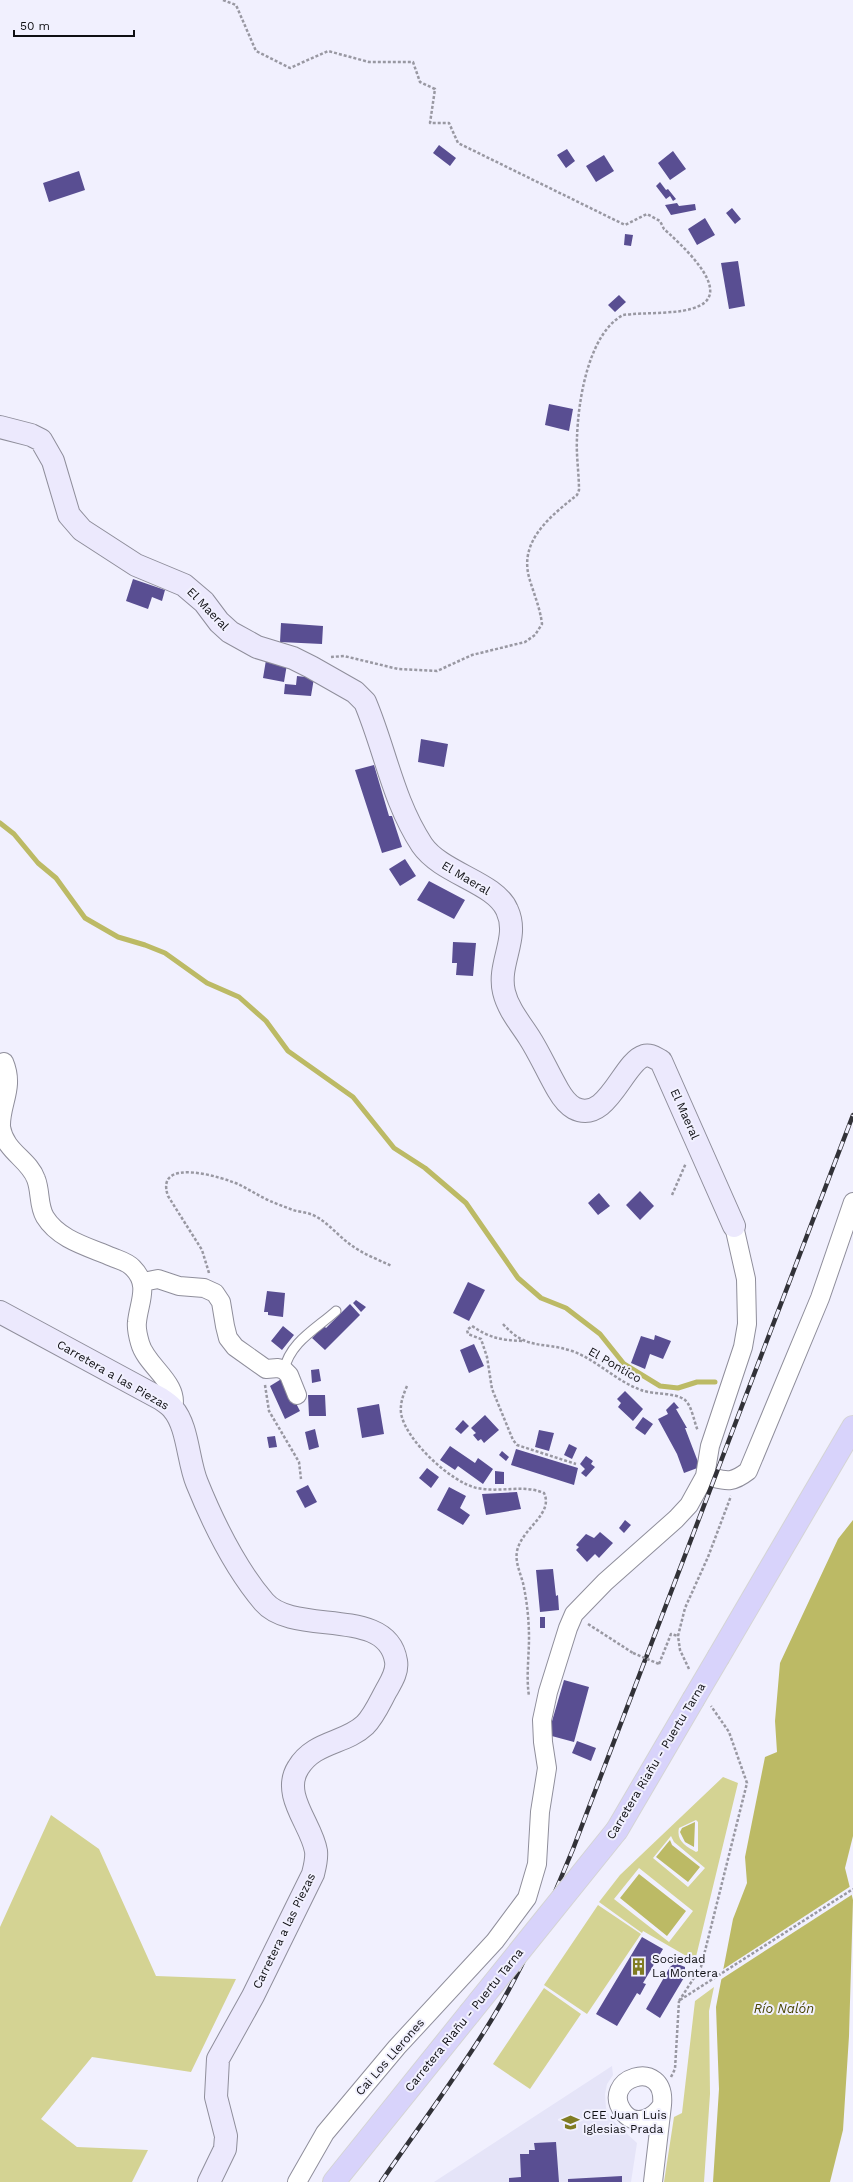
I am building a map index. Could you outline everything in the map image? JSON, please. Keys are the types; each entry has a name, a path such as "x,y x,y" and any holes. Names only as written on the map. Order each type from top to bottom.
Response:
{"main road":[{"name":"Carretera Riañu - Puertu Tarna","path":"334,2182 617,1830 701,1701 719,1656 853,1427"}],"street":[{"name":"El Maeral","path":"0,427 31,435 41,440 53,461 69,515 82,530 136,565 184,585 194,592 219,622 230,632 257,647 293,658 311,667 355,692 365,702 396,792 422,845 443,866 486,889 499,898 507,909 512,939 503,970 504,992 514,1015 566,1102 575,1108 586,1110 598,1106 622,1081 633,1064 645,1055 653,1056 660,1061 696,1138 711,1176 723,1197 734,1226"},
{"path":"4,1062 8,1079 7,1094 1,1117 3,1137 10,1148 36,1179 39,1201 46,1218 60,1233 68,1238 125,1262 133,1268 143,1282 143,1292 137,1322 139,1340 144,1352 168,1385 175,1401 173,1408"},
{"path":"707,1468 728,1482 737,1480 748,1471 820,1298 853,1202"},
{"path":"574,1614 605,1582 676,1520 689,1505 707,1468 710,1446 743,1347 747,1324 746,1279 734,1226"},
{"path":"143,1282 158,1279 179,1286 204,1288 215,1293 221,1302 227,1332 235,1347 266,1369 278,1368 284,1370 289,1375 297,1395"},
{"name":"Carretera a las Piezas","path":"0,1312 161,1399 173,1408 180,1419 196,1482 242,1575 265,1604 277,1613 290,1618 352,1625 373,1632 387,1641 396,1662 394,1676 365,1725 312,1752 304,1758 296,1770 294,1790 296,1801 312,1838 316,1862 313,1874 253,1996 218,2058 216,2097 226,2136 225,2149 208,2182"},
{"name":"Cai Los Llerones","path":"297,2182 325,2133 397,2047 495,1941 527,1898 537,1864 540,1812 547,1768 543,1742 542,1720 548,1692 568,1628 574,1614"},
{"path":"653,2182 656,2161 663,2096 660,2087 655,2081 647,2076 630,2078 623,2083 619,2091 618,2100 623,2112 634,2119 650,2143 656,2161"},
{"path":"634,2119 642,2120 651,2118 658,2112 662,2104"}],"lane":[{"path":"284,1370 286,1360 296,1344 336,1312"}],"path":[{"path":"223,0 236,5 256,51 290,68 328,51 369,62 413,62 420,82 435,89 430,123 449,123 458,143 625,225 647,214 660,221 664,229 703,269 709,284 709,294 706,301 700,306 694,308 623,316 616,319 606,331 596,350 587,369 579,412 576,449 579,490 577,495 542,525 535,535 530,548 527,570 541,615 542,624 540,630 525,642 472,655 437,671 398,669 344,656 335,656 321,660 311,667"},
{"path":"672,1195 696,1138"},
{"path":"204,1288 209,1282 210,1273 202,1250 176,1210 165,1188 167,1179 173,1174 192,1172 230,1182 294,1210 313,1215 328,1224 352,1246 392,1266"},
{"path":"503,1324 522,1341"},
{"path":"522,1341 499,1340 485,1335 472,1326 467,1330 468,1334 481,1340 485,1350 492,1389 513,1440 517,1445 576,1464"},
{"name":"El Pontico","path":"522,1341 572,1351 640,1390 683,1399 687,1403 707,1468"},
{"path":"266,1369 268,1411 299,1462 301,1479"},
{"path":"407,1386 402,1401 401,1413 403,1420 420,1448 451,1474 475,1488 535,1489 544,1493 546,1498 544,1512 531,1525 520,1541 516,1558 525,1595 528,1621 530,1699"},
{"path":"690,1672 680,1650 678,1636 685,1608 708,1556 737,1480"},
{"path":"574,1614 605,1637 633,1653 659,1664 671,1634 678,1636"},
{"path":"675,2069 679,2001 701,1967 747,1782 729,1732 701,1701"},
{"path":"679,2001 694,1993 853,1889"}],"shaded area":[{"path":"723,1777 738,1783 695,1961 643,1931 642,1933 599,1902 620,1875","holes":["696,1820 698,1822 698,1851 696,1852 680,1840 678,1833 679,1828","671,1836 674,1842 705,1868 688,1887 653,1858","639,1868 693,1911 669,1942 614,1899"]},
{"path":"51,1815 99,1849 156,1976 236,1979 191,2072 92,2057 41,2119 77,2147 148,2150 132,2182 0,2182 0,1927"},
{"path":"598,1905 641,1934 587,2014 544,1985"},
{"path":"714,1987 709,2011 710,2094 704,2182 664,2182 674,2117 682,2113 695,2001"},
{"path":"544,1988 581,2014 530,2089 493,2064"},
{"name":"CEE Juan Luis Iglesias Prada","path":"612,2066 613,2075 607,2084 605,2094 606,2108 611,2119 637,2143 631,2182 434,2182"}],"water":[{"name":"Río Nalón","path":"853,1520 853,1836 845,1868 853,1900 849,2036 843,2130 830,2182 713,2182 719,2089 716,2007 733,1919 747,1883 745,1857 765,1757 777,1752 775,1721 780,1663 838,1539"},
{"path":"695,1822 694,1847 685,1842 680,1832 682,1828"},
{"path":"670,1840 672,1845 700,1867 688,1882 656,1857"},
{"path":"639,1874 686,1911 667,1936 620,1898"}],"pier":[{"path":"851,1886 853,1894 720,1980 722,1970"}],"building":[{"path":"439,145 456,158 450,166 433,153"},
{"path":"567,149 575,161 566,168 557,155"},
{"path":"673,151 686,169 670,180 658,163"},
{"path":"604,155 614,171 596,182 586,166"},
{"path":"79,171 85,190 49,202 43,183"},
{"path":"660,182 676,199 673,201 670,196 666,199 656,186"},
{"path":"677,203 679,206 695,204 696,210 671,215 665,205"},
{"path":"732,208 741,219 735,224 726,213"},
{"path":"705,218 715,235 697,245 688,229"},
{"path":"625,234 633,235 631,246 624,245"},
{"path":"738,261 745,306 729,309 721,263"},
{"path":"619,295 626,302 615,312 608,305"},
{"path":"549,404 573,409 569,431 545,425"},
{"path":"133,579 165,590 162,601 152,597 148,609 126,601"},
{"path":"281,623 323,626 322,644 280,642"},
{"path":"266,660 287,664 284,682 263,678"},
{"path":"297,676 314,678 311,696 284,694 285,684 296,685"},
{"path":"421,739 448,744 444,767 418,762"},
{"path":"374,765 389,816 392,816 402,847 382,853 355,770"},
{"path":"405,859 416,876 400,886 389,869"},
{"path":"429,881 465,900 454,919 417,900"},
{"path":"453,942 476,943 473,976 456,975 457,963 452,963"},
{"path":"640,1191 654,1206 640,1220 626,1205"},
{"path":"599,1193 610,1206 598,1215 588,1203"},
{"path":"468,1282 485,1290 469,1321 453,1313"},
{"path":"267,1291 285,1293 283,1317 268,1315 268,1312 264,1312"},
{"path":"356,1300 366,1307 361,1312 353,1303"},
{"path":"350,1304 360,1315 325,1350 312,1338 324,1326 326,1328"},
{"path":"283,1326 294,1335 282,1350 271,1341"},
{"path":"655,1335 671,1341 663,1359 650,1354 645,1369 631,1363 641,1336 654,1340"},
{"path":"474,1344 484,1366 469,1373 460,1350"},
{"path":"319,1369 321,1381 312,1383 311,1370"},
{"path":"283,1378 300,1411 285,1419 270,1386"},
{"path":"625,1391 643,1409 633,1421 618,1407 621,1403 617,1399"},
{"path":"308,1395 325,1395 326,1416 309,1416"},
{"path":"674,1402 679,1408 676,1409 687,1428 685,1428 700,1467 684,1473 677,1454 658,1419 668,1414 666,1410"},
{"path":"379,1404 384,1434 362,1438 357,1408"},
{"path":"485,1415 499,1430 484,1443 481,1439 478,1441 473,1435 476,1433 471,1428"},
{"path":"643,1417 653,1424 645,1435 635,1428"},
{"path":"463,1420 469,1426 461,1434 455,1429"},
{"path":"315,1429 319,1447 309,1450 305,1432"},
{"path":"539,1430 554,1433 549,1451 535,1447"},
{"path":"275,1436 277,1447 269,1448 267,1437"},
{"path":"569,1444 577,1448 572,1459 564,1455"},
{"path":"450,1446 475,1463 478,1458 493,1469 483,1484 458,1466 455,1470 440,1460"},
{"path":"516,1449 578,1468 574,1485 511,1465"},
{"path":"502,1451 509,1457 506,1461 499,1455"},
{"path":"586,1456 593,1461 591,1464 595,1467 586,1477 581,1473 585,1469 580,1464"},
{"path":"427,1468 439,1477 431,1488 419,1478"},
{"path":"495,1471 504,1472 504,1484 495,1484"},
{"path":"308,1485 317,1502 305,1508 296,1491"},
{"path":"449,1487 466,1496 460,1508 470,1515 463,1525 437,1510"},
{"path":"517,1492 521,1509 486,1515 482,1494"},
{"path":"625,1520 631,1525 624,1533 619,1528"},
{"path":"600,1532 613,1543 599,1558 595,1554 587,1562 576,1550 579,1547 576,1545 586,1534 594,1538"},
{"path":"553,1569 559,1610 540,1612 536,1570"},
{"path":"540,1617 545,1617 545,1628 540,1628"},
{"path":"564,1680 589,1687 574,1742 548,1735"},
{"path":"577,1741 596,1748 591,1761 572,1753"},
{"name":"Sociedad La Montera","path":"642,1937 663,1949 643,1983 646,1984 640,1995 637,1993 617,2026 596,2014"},
{"name":"Sociedad La Montera","path":"675,1963 685,1967 685,1976 660,2018 646,2009 670,1967"},
{"path":"556,2142 559,2182 509,2182 509,2178 521,2177 520,2154 529,2154 529,2150 535,2150 534,2143"},
{"path":"622,2176 622,2182 568,2182 568,2179"}],"waterway":[{"path":"0,823 14,834 38,863 56,878 85,918 118,937 165,953 207,983 239,997 266,1021 288,1051 353,1097 394,1148 425,1168 466,1203 518,1278 541,1298 566,1308 600,1334 624,1364 660,1386 678,1388 697,1382 715,1382"}],"railway":[{"path":"381,2182 452,2081 492,2019 526,1957 546,1914 573,1849 853,1115"}],"place":[{"name":"Sociedad La Montera","path":"639,1966"},
{"name":"CEE Juan Luis Iglesias Prada","path":"570,2122"}]}
